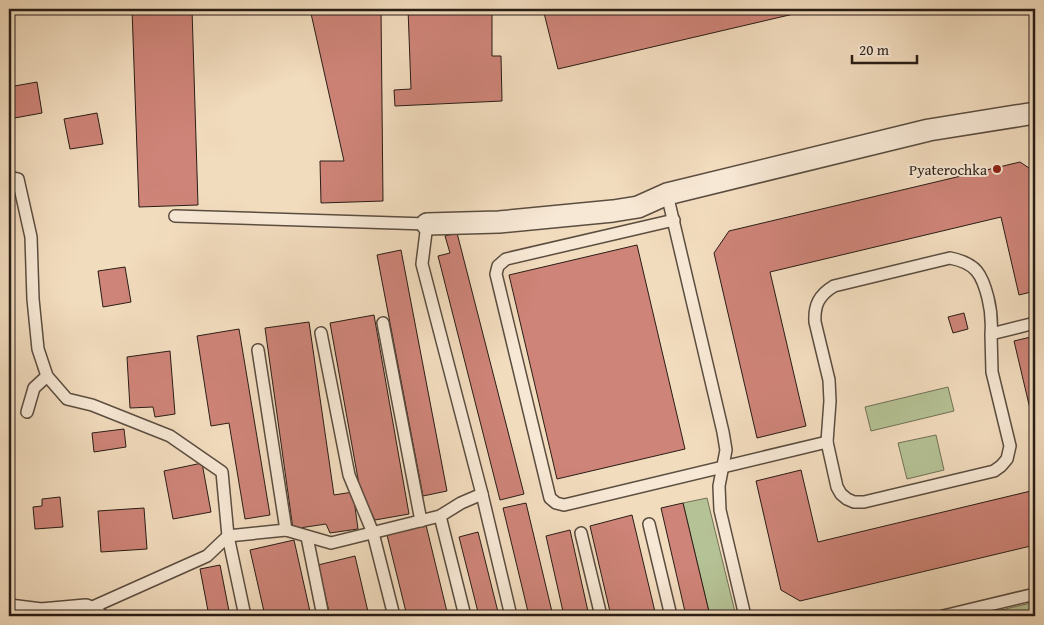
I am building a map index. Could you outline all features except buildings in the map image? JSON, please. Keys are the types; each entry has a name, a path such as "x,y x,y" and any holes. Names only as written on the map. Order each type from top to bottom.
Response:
{"street":[{"path":"427,224 499,222 638,207 668,194 930,130 1035,113"},
{"path":"9,610 41,614 91,613"}],"lane":[{"path":"9,177 18,179 31,237 32,299 38,349 47,376 67,399 92,405 170,436 222,472 228,536 245,616"},
{"path":"668,194 723,432 726,450 719,486 720,510 745,616"},
{"path":"175,216 427,224 422,264 482,494 511,616"},
{"path":"674,220 506,259 498,266 496,274 552,501 564,505 827,442"},
{"path":"950,258 961,260 978,271 984,282 992,316 991,334 992,372 1010,446 1007,459 1001,466 994,471 864,502 854,502 841,494 836,487 827,442 830,401 829,380 814,313 816,304 825,291 834,286 950,258"},
{"path":"383,323 421,520"},
{"path":"991,334 1035,323"},
{"path":"321,333 349,475 373,533 394,616"},
{"path":"258,350 286,530"},
{"path":"27,412 34,388 47,376"},
{"path":"91,613 207,556 228,536 286,530 332,543 440,516 461,503 482,494"},
{"path":"440,516 465,616"},
{"path":"649,524 671,616"},
{"path":"581,533 600,616"},
{"path":"307,537 324,616"},
{"path":"943,616 1035,594"}],"green space":[{"path":"948,387 954,411 871,431 865,407"},
{"path":"936,435 944,470 907,479 898,443"},
{"path":"707,498 736,616 710,616 683,503"},
{"path":"1035,602 1035,616 976,616"}],"place":[{"name":"Pyaterochka","path":"997,169"}]}
